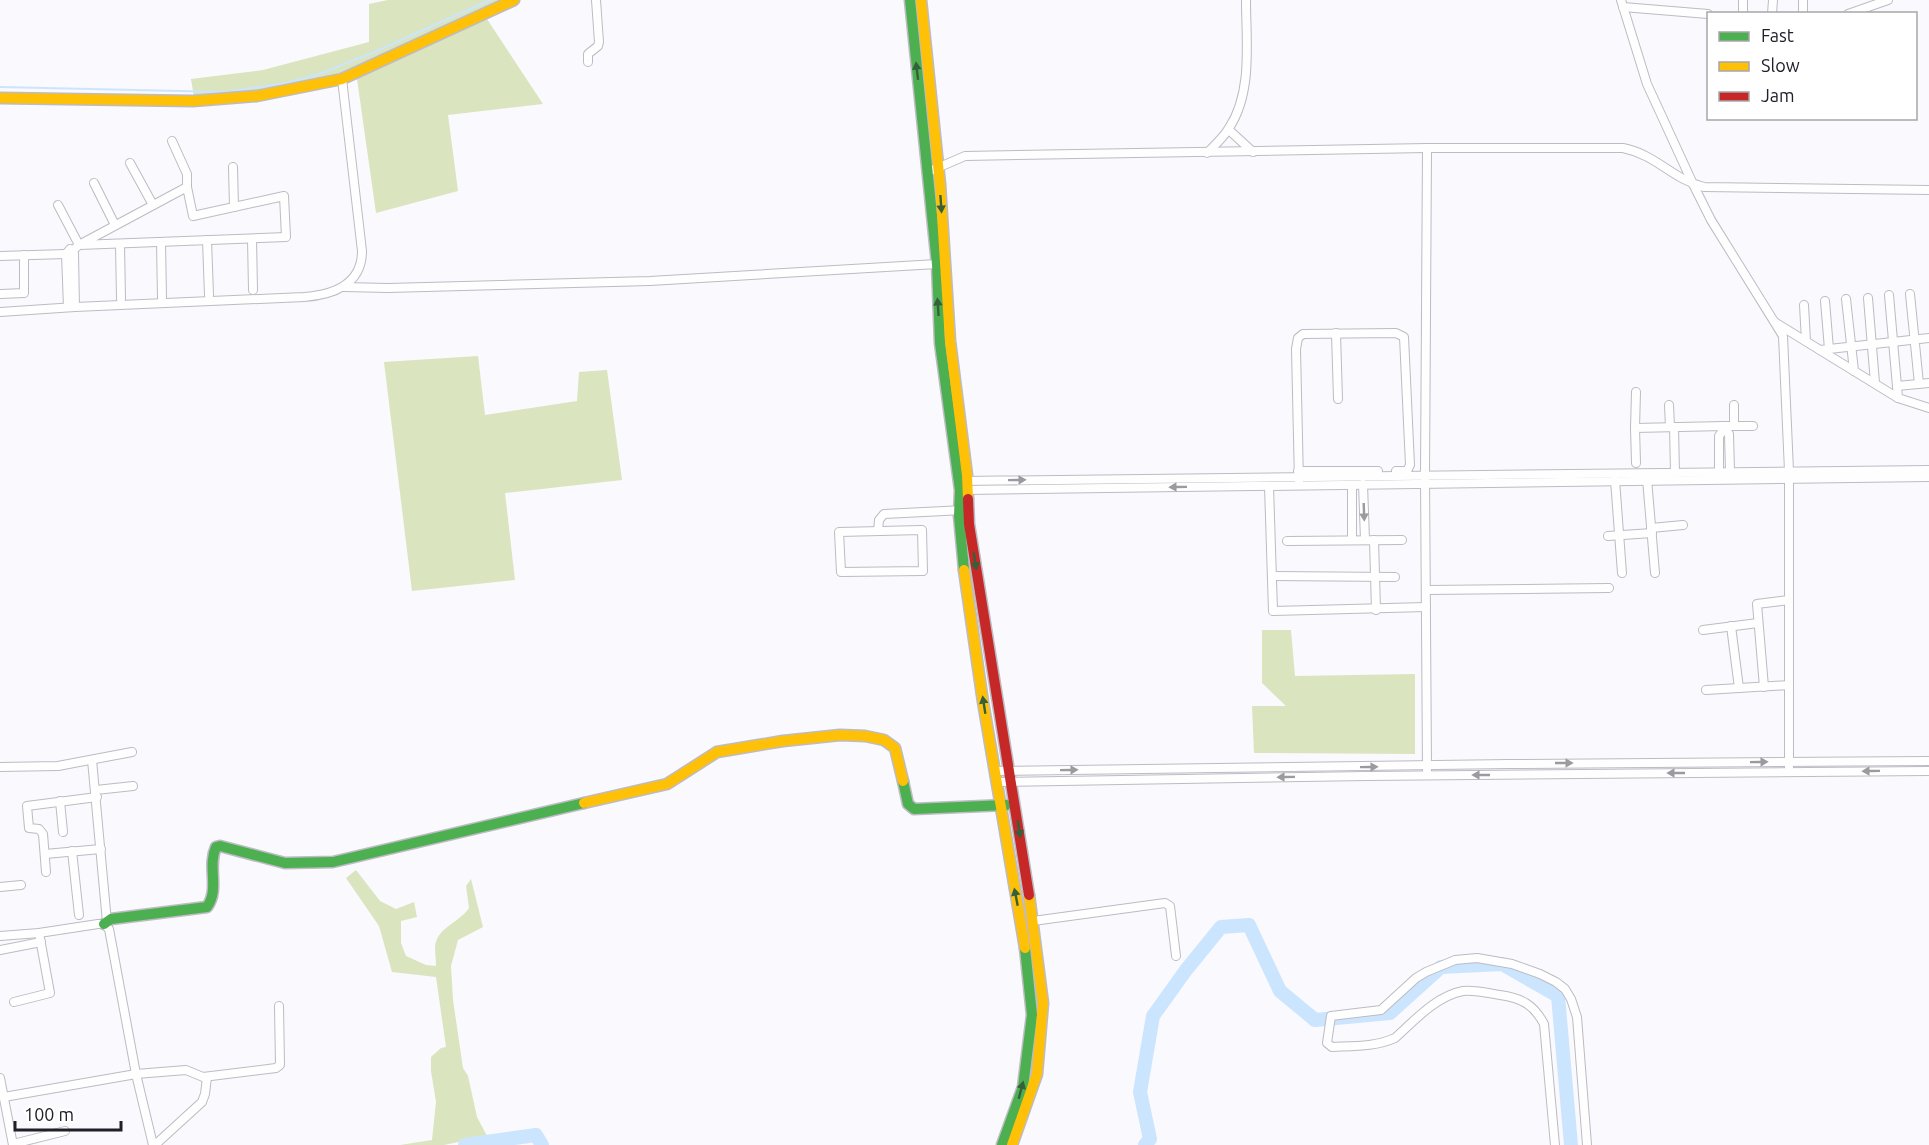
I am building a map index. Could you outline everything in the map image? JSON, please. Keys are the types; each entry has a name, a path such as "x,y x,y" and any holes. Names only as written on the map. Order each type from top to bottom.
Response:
{"street":[{"path":"0,98 193,101 257,96 342,79 514,0"},
{"path":"588,62 588,54 598,46 599,42 596,0"},
{"path":"910,0 933,169 940,343 964,485"},
{"path":"921,0 933,169 964,485 966,581 1010,863 1037,1016 1036,1074 1012,1145"},
{"path":"1207,153 1229,130 1243,96 1246,65 1245,0"},
{"path":"1853,12 1888,0"},
{"path":"1707,14 1622,3 1647,84 1693,184 1712,220 1783,336 1789,474 1789,772"},
{"path":"0,312 316,297 336,292 344,287 358,270 362,261 362,251 342,79"},
{"path":"1229,130 1253,152"},
{"path":"0,256 120,244 286,237 284,196 193,216 187,187 187,174 172,141"},
{"path":"933,169 966,156 1427,148 1623,148 1652,158 1693,184 1714,188 1929,190"},
{"path":"1427,148 1425,439 1427,775"},
{"path":"130,163 153,205"},
{"path":"233,167 234,207"},
{"path":"94,183 115,225"},
{"path":"72,250 187,187"},
{"path":"58,205 74,253 72,307"},
{"path":"252,239 254,290"},
{"path":"207,240 209,295"},
{"path":"161,242 162,298"},
{"path":"120,244 122,299"},
{"path":"1,294 24,293 24,255"},
{"path":"344,287 388,288 650,281 937,264"},
{"path":"1910,294 1919,384"},
{"path":"1889,295 1898,398"},
{"path":"1846,298 1854,370"},
{"path":"1868,298 1875,383"},
{"path":"1824,350 1825,302"},
{"path":"1804,305 1806,342"},
{"path":"1775,322 1806,342 1824,350 1898,398 1929,408"},
{"path":"964,485 1269,486 1299,478 1407,471 1410,465 1404,337 1396,333 1336,333 1303,334 1297,340 1299,478"},
{"path":"1336,333 1338,399"},
{"path":"1824,350 1929,338"},
{"path":"1897,386 1929,383"},
{"path":"1636,392 1636,463"},
{"path":"1670,405 1674,473"},
{"path":"1734,405 1734,426"},
{"path":"1635,428 1753,426"},
{"path":"1725,427 1729,434 1730,472"},
{"path":"1719,472 1719,436 1725,427"},
{"path":"1408,438 1425,439"},
{"path":"964,485 1299,478 1615,480 1929,470"},
{"path":"1299,478 1363,484 1425,479 1719,472 1929,477"},
{"path":"1647,479 1655,573"},
{"path":"1615,480 1622,573"},
{"path":"1352,484 1352,540"},
{"path":"1363,484 1375,577 1376,610"},
{"path":"1269,486 1273,611 1426,607"},
{"path":"878,531 879,520 884,514 964,510"},
{"path":"964,510 969,524 1012,776 1043,1003 1037,1016 1023,1087 1002,1145"},
{"path":"1608,536 1683,525"},
{"path":"922,530 924,571 841,572 839,532 878,531 922,530"},
{"path":"1287,540 1402,540"},
{"path":"1272,576 1395,577"},
{"path":"1425,590 1609,588"},
{"path":"1764,687 1757,604 1789,600"},
{"path":"1703,630 1758,622"},
{"path":"1731,626 1739,688"},
{"path":"1706,690 1789,685"},
{"path":"0,936 39,933 105,923 111,919 207,907 213,899 213,854 219,846 285,863 339,861 386,848 667,784 683,776 704,757 717,752 827,735 877,738 889,741 895,748 908,804 914,809 1001,806 1015,801 1028,781"},
{"path":"0,767 58,765 132,752"},
{"path":"92,760 101,849 105,923 111,933 136,1074 154,1145 202,1102 206,1094 207,1077"},
{"path":"996,777 1509,764 1929,761"},
{"path":"1012,776 1028,781 1929,771"},
{"path":"46,872 42,832 29,828 27,806 133,786"},
{"path":"60,801 63,832"},
{"path":"45,854 101,849"},
{"path":"72,851 79,915"},
{"path":"0,887 21,885"},
{"path":"1033,921 1165,903 1170,906 1176,956"},
{"path":"14,1002 50,993 39,933"},
{"path":"0,950 41,942"},
{"path":"1555,1145 1544,1024 1537,1011 1530,1005 1507,996 1462,992 1438,1002 1395,1038 1386,1042 1332,1047 1327,1043 1331,1016 1381,1010 1416,978 1455,960 1486,958 1540,974 1564,989 1571,999 1577,1017 1587,1145"},
{"path":"4,1097 136,1074 186,1070 199,1077 207,1077 273,1069 279,1066 279,1006"},
{"path":"0,1078 13,1145 65,1131"}],"green space":[{"path":"388,0 506,0 342,75 257,92 194,97 191,79 263,70 369,42 369,4"},
{"path":"487,19 543,104 448,115 458,191 376,213 357,79"},
{"path":"478,356 485,415 577,401 579,372 607,370 622,480 505,493 515,580 412,591 384,362"},
{"path":"1262,630 1291,630 1295,676 1415,674 1415,754 1254,753 1252,706 1286,706 1262,683"},
{"path":"356,870 380,901 396,909 414,902 417,917 401,921 401,943 406,956 426,965 436,966 437,940 444,930 469,908 466,886 471,879 483,927 458,940 451,966 453,1000 463,1068 468,1076 477,1117 487,1136 444,1145 400,1145 432,1140 436,1102 431,1057 441,1048 446,1047 436,977 392,972 379,926 346,878"}],"waterway":[{"path":"0,87 225,92 287,83 322,73 372,53 490,0"},
{"path":"1145,1145 1150,1139 1140,1092 1153,1016 1221,927 1249,925 1280,991 1315,1020 1390,1013 1441,967 1502,964 1558,996 1571,1145"},
{"path":"465,1145 536,1135 542,1145"}],"traffic: fast":[{"path":"910,0 937,264 940,343 960,490 959,516 964,570"},
{"path":"903,781 908,804 914,809 1006,805"},
{"path":"104,924 111,919 207,907 213,893 213,862 216,847 220,846 285,863 333,862 584,803"},
{"path":"1002,1145 1023,1087 1032,1015 1025,948"}],"traffic: slow":[{"path":"0,98 193,101 257,96 342,79 514,0"},
{"path":"921,0 940,184 950,341 968,499"},
{"path":"964,570 983,702 1025,948"},
{"path":"584,803 667,784 717,752 783,741 840,735 865,736 884,740 895,748 903,781"},
{"path":"1012,1145 1037,1074 1043,1003 1029,895"}],"traffic: jam":[{"path":"968,499 969,524 1029,895"}]}
